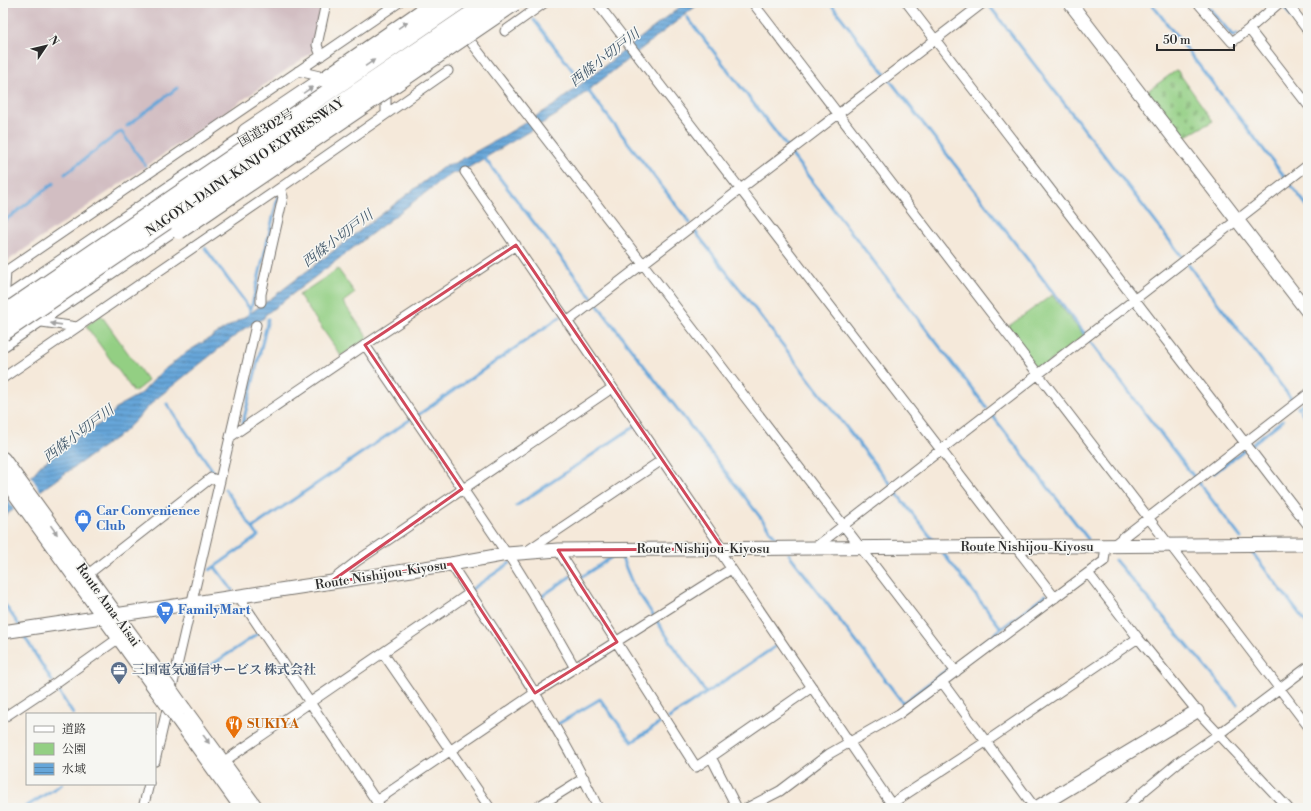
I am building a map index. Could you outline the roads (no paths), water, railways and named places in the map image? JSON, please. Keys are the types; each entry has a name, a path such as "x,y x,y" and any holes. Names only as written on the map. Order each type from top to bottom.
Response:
{"highway":[{"path":"67,260 99,234 159,190 325,79 435,3"},
{"name":"NAGOYA-DAINI-KANJO EXPRESSWAY","path":"3,307 458,3"},
{"name":"NAGOYA-DAINI-KANJO EXPRESSWAY","path":"3,333 487,3"},
{"path":"400,70 500,3"},
{"path":"86,286 179,231 514,3"},
{"name":"国道302号","path":"3,307 67,260 266,124 300,108 367,87 400,70"},
{"name":"国道302号","path":"3,343 288,149 400,70"}],"main road":[{"path":"1070,3 1308,312"},
{"name":"Route Ama-Aisai","path":"3,460 11,482 87,575 110,616 119,638 161,686"},
{"name":"Route Ama-Aisai","path":"27,502 181,713 242,808"},
{"name":"Route Nishijou-Kiyosu","path":"3,632 330,583 507,554 558,550 1308,544"},
{"path":"1036,808 1196,711"},
{"name":"Route Ama-Aisai","path":"181,713 223,762 256,808"}],"street":[{"path":"321,56 317,45 326,3"},
{"path":"3,307 4,272 398,3"},
{"path":"441,3 956,672"},
{"path":"504,31 544,3"},
{"path":"597,3 1054,598"},
{"path":"753,3 1308,726"},
{"path":"907,3 1308,525"},
{"path":"567,322 983,3"},
{"path":"1198,3 1232,42 1279,3"},
{"path":"1287,3 1308,31"},
{"path":"1249,29 1308,105"},
{"path":"298,71 367,87"},
{"path":"3,378 448,71"},
{"path":"386,80 386,114"},
{"path":"813,548 1238,221 1308,165"},
{"path":"465,172 662,460 721,549 731,569 850,742 892,806 1138,638"},
{"path":"261,302 261,294 283,197 280,188"},
{"path":"230,437 516,245"},
{"path":"35,321 77,327"},
{"path":"156,757 256,325"},
{"path":"365,345 507,554 531,591 575,668"},
{"path":"330,583 344,570 612,388"},
{"path":"747,808 780,790 829,754 899,714 956,672 1104,561 1109,546 1148,518 1308,394"},
{"path":"525,553 662,460"},
{"path":"87,575 211,478 220,481"},
{"path":"558,550 696,767 812,687"},
{"path":"451,564 535,693 584,778 598,808"},
{"path":"239,597 378,804 450,750 535,693 731,569"},
{"path":"1088,573 1196,711 1287,808"},
{"path":"223,762 470,593"},
{"path":"3,718 119,638"},
{"path":"383,653 490,808"},
{"path":"1127,808 1145,790 1180,762 1308,667"},
{"path":"942,682 1036,808"},
{"path":"711,757 737,808"},
{"path":"536,808 584,778"},
{"path":"143,808 149,785"}],"water":[{"path":"685,3 700,3 558,114 463,171 450,174 265,315 264,318 245,328 156,399 124,432 3,517 3,495 29,479 41,465 83,433 105,421 120,405 142,393 161,372 187,352 249,314 273,297 446,165 455,163 553,106"}],"waterway":[{"path":"830,3 885,74"},
{"path":"1151,3 1284,176"},
{"path":"988,4 1183,258"},
{"path":"1283,5 1297,24"},
{"path":"1209,8 1233,36 1237,34"},
{"path":"687,17 787,147"},
{"name":"西條小切戸川","path":"534,20 580,80"},
{"path":"1303,32 1308,38"},
{"path":"889,79 1085,334"},
{"path":"127,126 177,88"},
{"name":"西條小切戸川","path":"586,88 690,223"},
{"path":"65,174 121,131 145,165"},
{"path":"791,154 987,408"},
{"path":"482,155 592,298"},
{"path":"3,222 54,183"},
{"path":"1290,184 1308,207"},
{"path":"250,309 278,197"},
{"path":"694,230 890,484"},
{"path":"205,248 250,309 249,316"},
{"path":"1187,263 1293,401"},
{"path":"596,303 780,543"},
{"path":"418,415 560,317"},
{"path":"243,423 268,319"},
{"path":"1089,340 1194,477"},
{"path":"1298,408 1308,400"},
{"path":"167,404 215,474"},
{"path":"1298,407 1308,421"},
{"path":"992,415 1088,539"},
{"path":"252,528 411,419"},
{"path":"1252,444 1283,420"},
{"path":"516,506 635,426"},
{"path":"1214,473 1244,450"},
{"path":"1199,483 1241,538"},
{"path":"210,570 258,536 225,489"},
{"path":"894,490 933,540"},
{"path":"1251,551 1308,625"},
{"path":"943,553 1001,628"},
{"path":"789,554 903,703 948,669"},
{"path":"580,578 615,555 621,556 633,585 653,615"},
{"path":"1115,560 1237,704"},
{"path":"472,589 510,563"},
{"path":"215,567 232,590"},
{"path":"538,599 571,576"},
{"path":"981,644 1046,595"},
{"path":"3,602 19,625"},
{"path":"656,620 706,693"},
{"path":"198,674 259,633"},
{"path":"24,636 52,681"},
{"path":"669,718 779,644 778,643"},
{"path":"56,687 72,713"},
{"path":"558,724 600,699 632,742 663,721"},
{"path":"24,808 60,785"}],"place":[{"name":"Car Convenience Club","path":"83,533"},
{"name":"FamilyMart","path":"165,625"},
{"name":"三国電気通信サービス 株式会社","path":"119,685"},
{"name":"SUKIYA","path":"234,739"}]}
